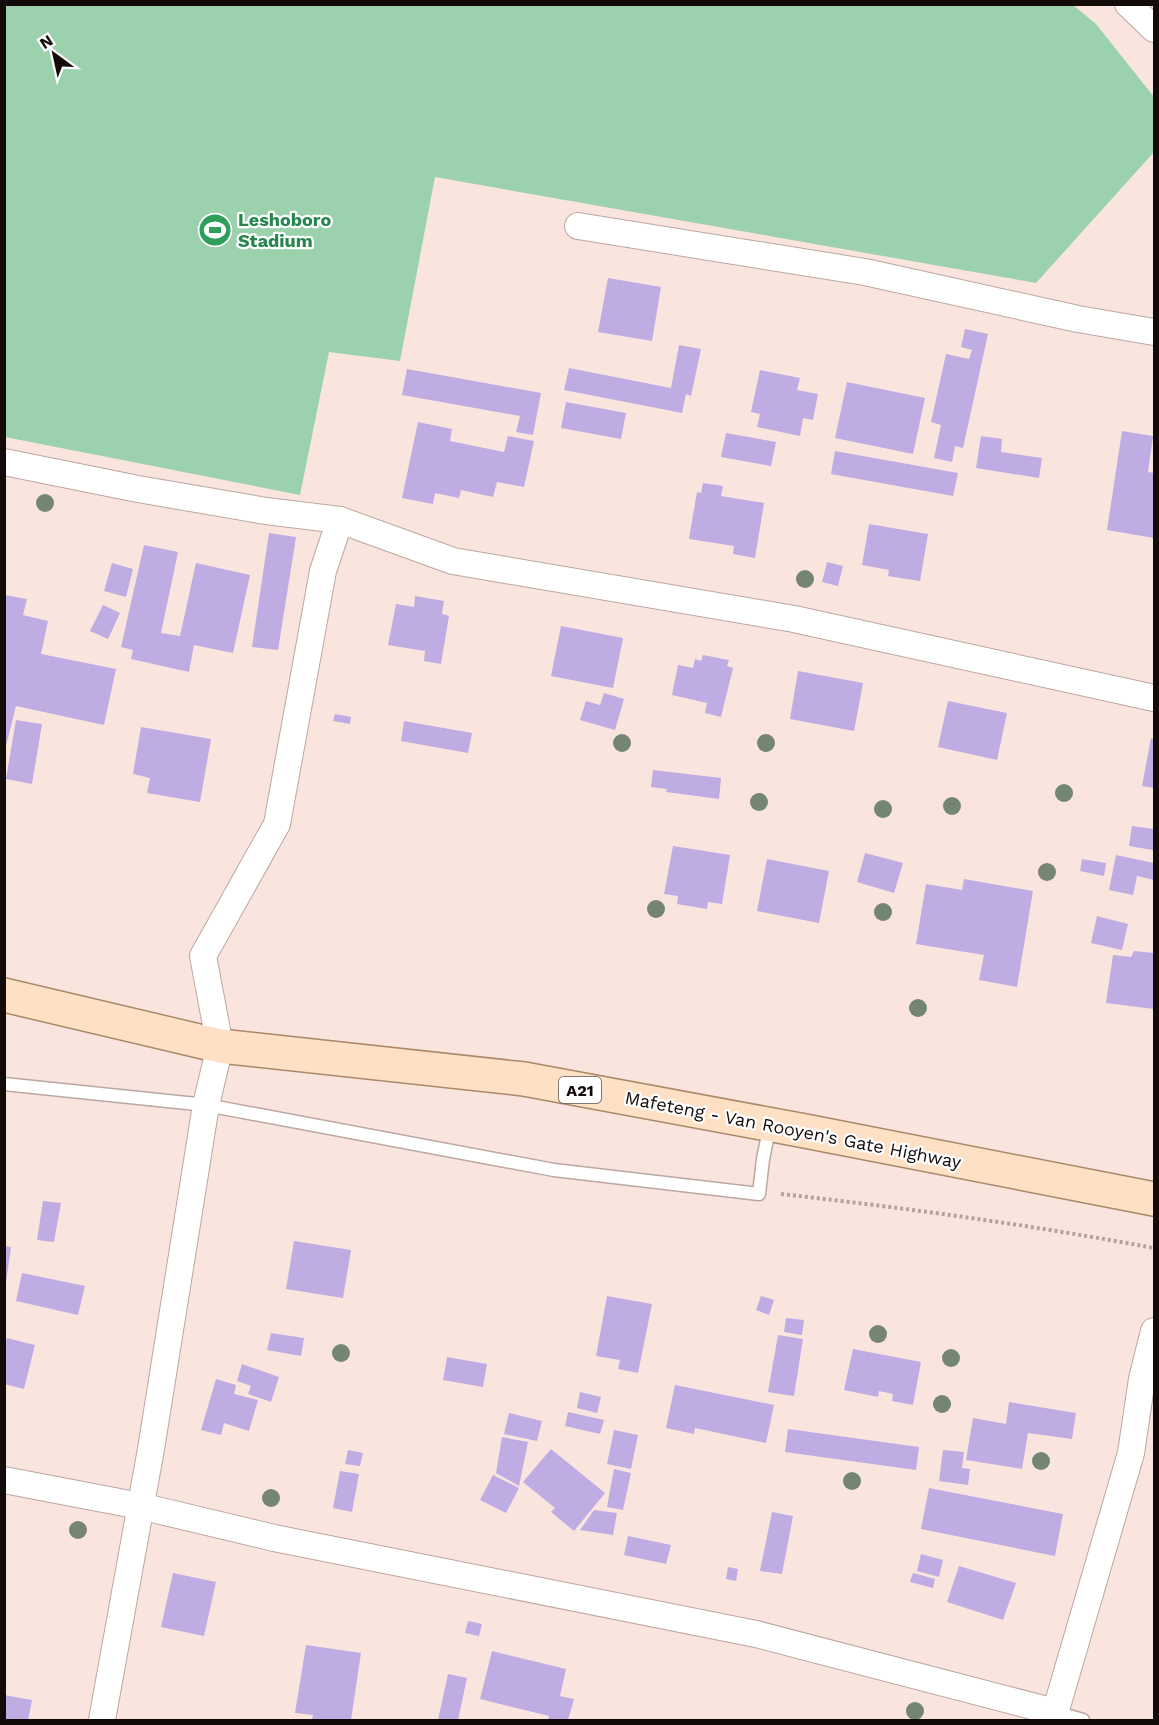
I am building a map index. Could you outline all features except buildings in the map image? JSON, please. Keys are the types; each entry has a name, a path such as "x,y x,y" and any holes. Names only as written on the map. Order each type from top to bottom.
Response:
{"main road":[{"name":"Mafeteng - Van Rooyen's Gate Highway","path":"4,995 220,1046 524,1079 1155,1199"}],"street":[{"path":"1128,4 1155,29"},
{"path":"578,226 865,272 1078,319 1155,332"},
{"path":"4,462 138,489 266,511 340,520 453,561 794,619 1155,698"},
{"path":"102,1720 206,1105 220,1046 203,956 277,824 322,571 340,520"},
{"path":"4,1480 140,1506 274,1538 756,1634 1054,1716 1131,1453 1142,1379 1155,1331"}],"lane":[{"path":"4,1084 206,1105 554,1170 759,1194 763,1159 771,1125"},
{"path":"1054,1716 1083,1720"}],"path":[{"path":"759,1194 778,1194 904,1208 1076,1233 1155,1248"}],"green space":[{"name":"Leshoboro Stadium","path":"4,5 1073,5 1096,24 1154,97 1154,152 1036,283 435,177 400,361 329,352 300,495 5,437"}],"place":[{"name":"Leshoboro Stadium","path":"215,230"}]}
